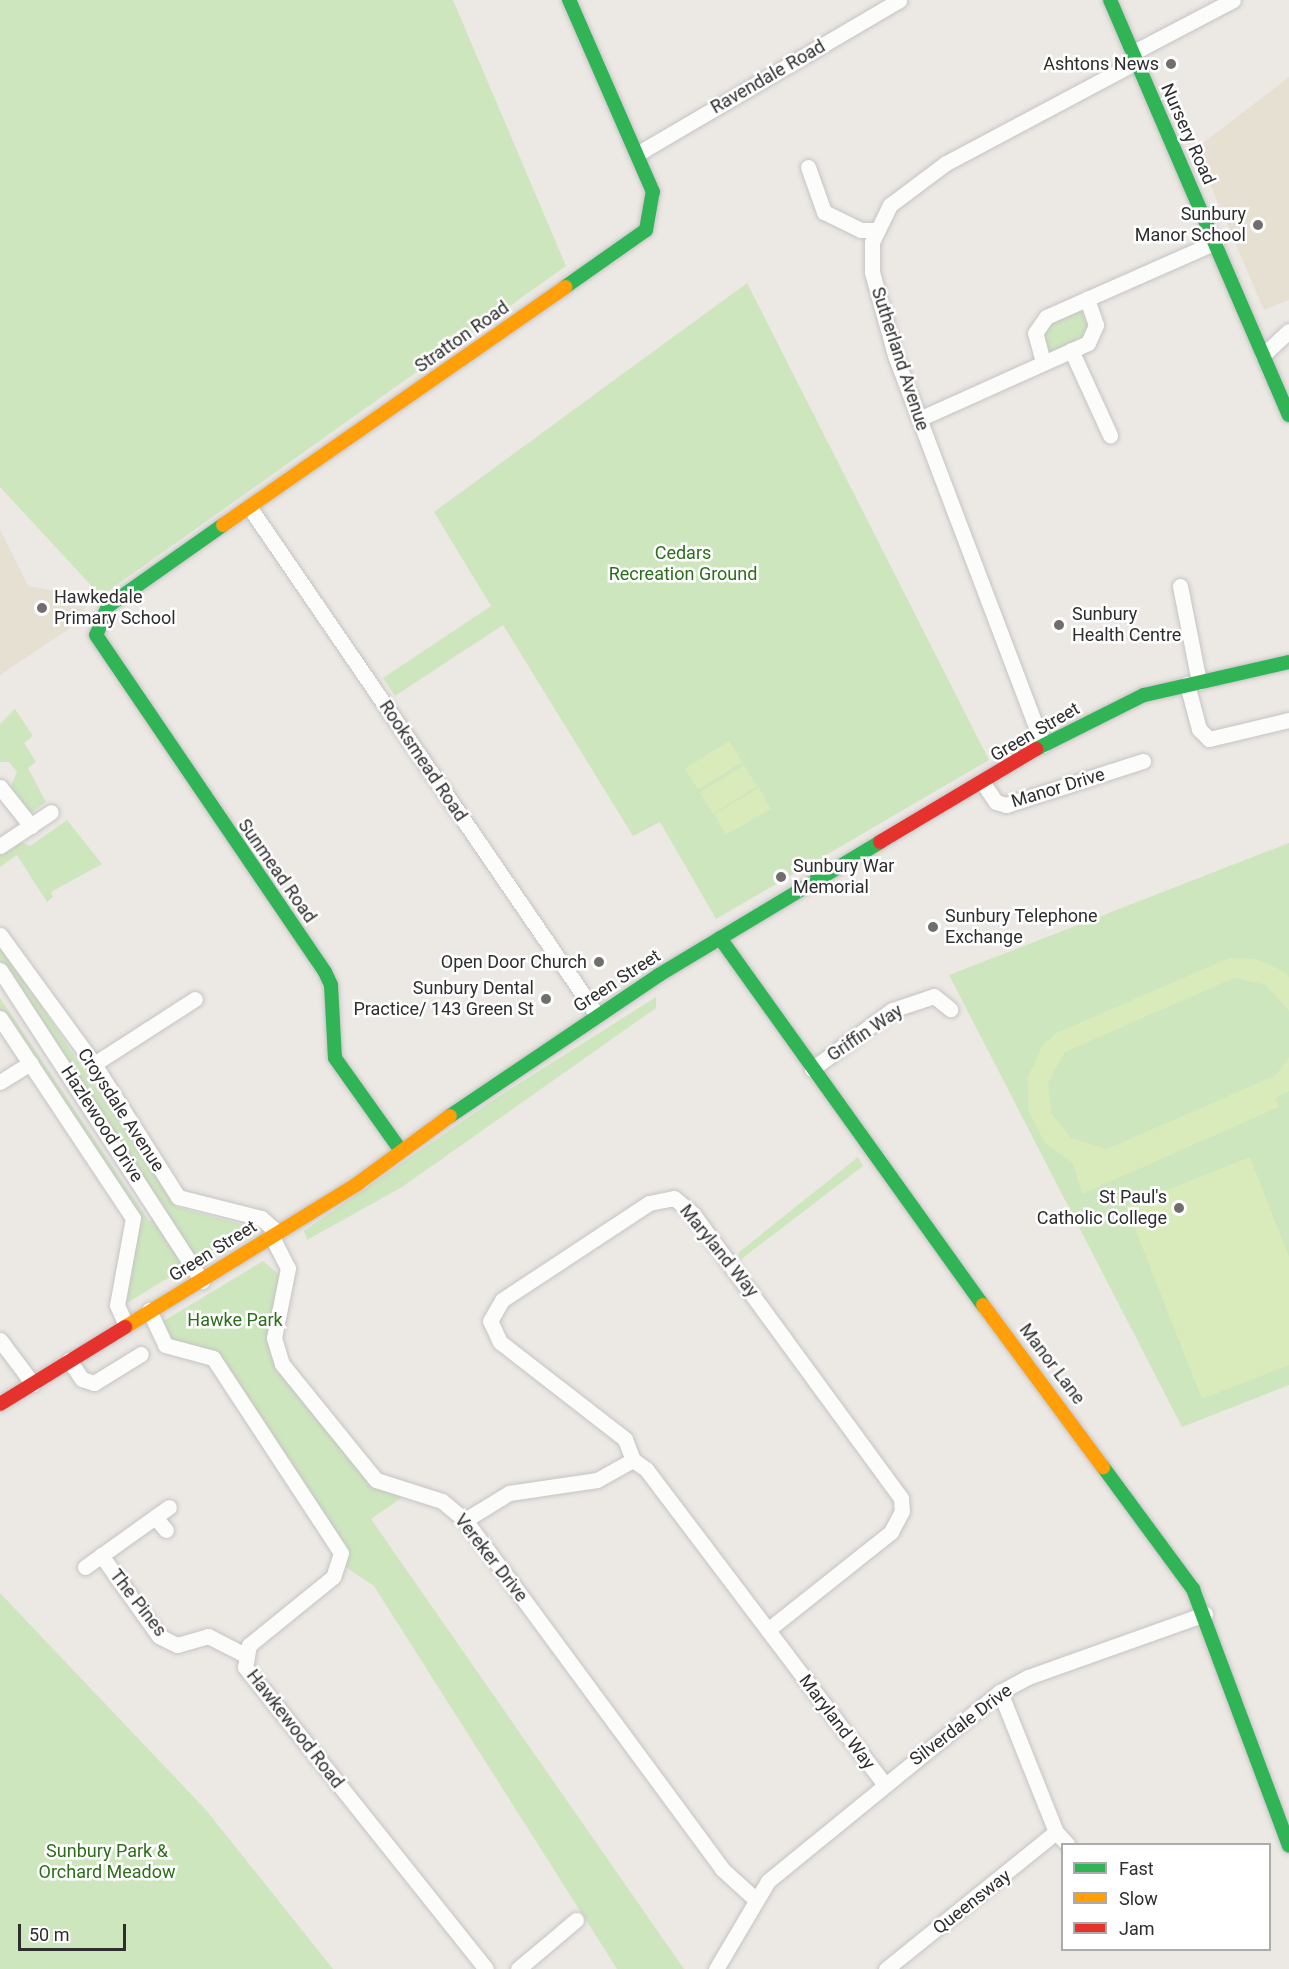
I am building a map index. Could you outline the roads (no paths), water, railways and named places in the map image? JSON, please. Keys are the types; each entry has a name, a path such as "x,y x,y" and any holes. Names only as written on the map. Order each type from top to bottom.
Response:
{"street":[{"name":"Stratton Road","path":"98,620 108,606 646,230 652,220 653,192 569,0"},
{"name":"Ravendale Road","path":"637,154 899,0"},
{"name":"Nursery Road","path":"1110,0 1289,415"},
{"path":"808,167 824,212 861,230 874,230 890,206 946,163 1233,0"},
{"name":"Sutherland Avenue","path":"874,230 872,272 919,419 1043,745"},
{"path":"1043,362 1035,341 1040,321 1216,242"},
{"path":"919,419 1071,350 1095,332 1087,299"},
{"path":"1263,355 1289,331"},
{"path":"1071,350 1110,435"},
{"name":"Rooksmead Road","path":"250,508 597,1015"},
{"path":"1180,586 1199,729 1209,739 1289,720"},
{"name":"Sunmead Road","path":"98,620 96,635 101,651 325,972 331,985 330,1042 335,1058 401,1151"},
{"name":"Green Street","path":"0,1404 149,1310 202,1281 401,1151 597,1015 720,938 983,783 1043,745 1122,703 1193,683 1289,662"},
{"name":"Manor Drive","path":"983,783 996,802 1006,805 1143,761"},
{"path":"0,787 31,826"},
{"path":"0,846 51,812"},
{"name":"Croysdale Avenue","path":"0,936 94,1064 178,1197 261,1218 274,1233"},
{"name":"Manor Lane","path":"720,938 812,1069 1167,1549 1205,1614 1289,1846"},
{"name":"Hazlewood Drive","path":"0,970 202,1281"},
{"name":"Griffin Way","path":"812,1069 892,1010 934,996 950,1009"},
{"path":"94,1064 195,999"},
{"path":"0,1018 134,1218 118,1297 126,1325"},
{"path":"0,1082 31,1063"},
{"name":"Maryland Way","path":"768,1630 891,1532 902,1511 901,1498 693,1214 674,1198 649,1203 502,1300 490,1321 500,1342 625,1439 633,1460 646,1469 884,1784"},
{"name":"Vereker Drive","path":"274,1233 289,1277 274,1338 282,1364 376,1480 442,1501 465,1520 722,1869 754,1898"},
{"name":"Hawkewood Road","path":"149,1310 165,1345 213,1358 341,1553 338,1572 249,1645 245,1655 251,1677 486,1969"},
{"path":"0,1340 33,1384"},
{"path":"69,1360 82,1379 94,1383 141,1354"},
{"path":"465,1520 509,1493 597,1480 633,1460"},
{"name":"The Pines","path":"85,1567 169,1507"},
{"path":"155,1517 166,1530"},
{"name":"The Pines","path":"101,1555 159,1636 177,1645 215,1638 245,1655"},
{"name":"Silverdale Drive","path":"754,1898 884,1784 1000,1692 1028,1677 1205,1614"},
{"path":"1000,1692 1056,1832 1065,1843"},
{"name":"Queensway","path":"886,1969 1056,1832"},
{"path":"716,1969 754,1898"},
{"path":"518,1969 576,1920"}],"place":[{"name":"Ashtons News","path":"1171,64"},
{"name":"Sunbury Manor School","path":"1258,225"},
{"name":"Hawkedale Primary School","path":"42,608"},
{"name":"Sunbury Health Centre","path":"1059,625"},
{"name":"Sunbury War Memorial","path":"781,877"},
{"name":"Sunbury Telephone Exchange","path":"933,927"},
{"name":"Open Door Church","path":"599,962"},
{"name":"Sunbury Dental Practice/ 143 Green St","path":"546,999"},
{"name":"St Paul's Catholic College","path":"1179,1208"}],"park label":[{"name":"Cedars Recreation Ground","path":"683,564"},
{"name":"Hawke Park","path":"235,1320"},
{"name":"Sunbury Park & Orchard Meadow","path":"107,1862"}]}
